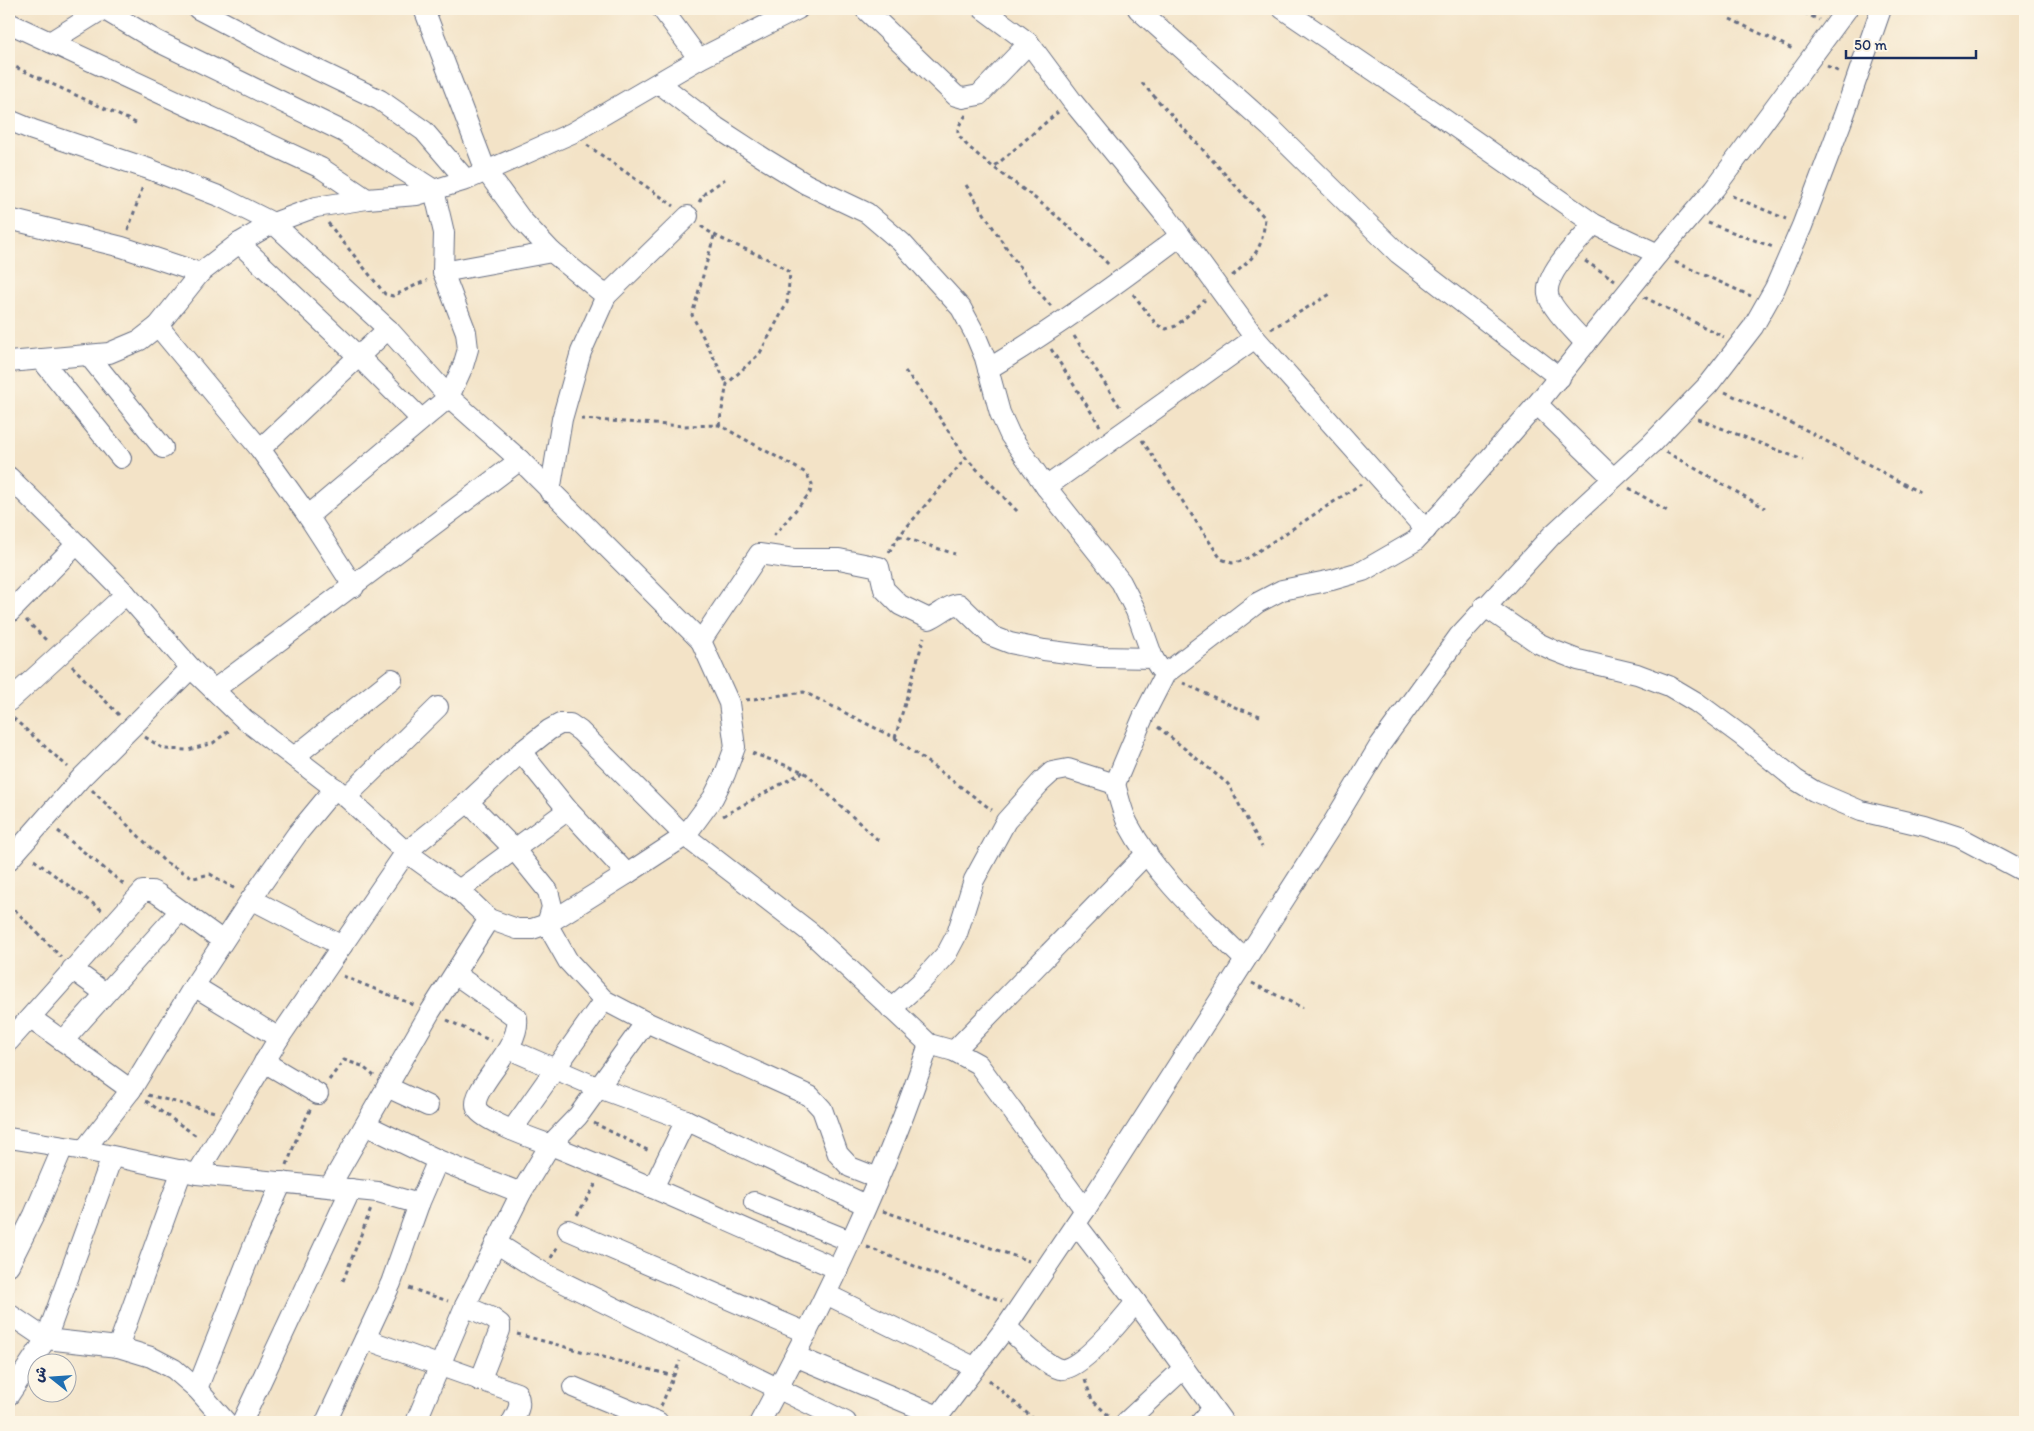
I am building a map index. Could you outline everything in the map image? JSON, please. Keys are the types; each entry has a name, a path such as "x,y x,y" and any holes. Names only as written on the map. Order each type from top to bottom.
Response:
{"street":[{"path":"50,42 103,9 157,42 344,132 434,190 444,233 443,272 466,332 468,349 463,366 449,397 308,516"},
{"path":"198,9 284,54 380,100 424,131 466,180"},
{"path":"425,9 486,171 521,219 552,252 606,296"},
{"path":"662,9 699,59"},
{"path":"865,9 956,96 964,98 979,95 1029,43"},
{"path":"983,9 1029,43 1072,101 1180,236 1255,338 1426,530"},
{"path":"1138,9 1270,127 1398,253 1560,378"},
{"path":"1283,9 1594,224 1658,254"},
{"path":"701,641 759,554 794,559 839,559 879,567 884,589 900,606 929,619 942,613 952,604 959,604 992,636 1010,643 1044,650 1099,656 1159,666 1257,603 1282,590 1332,580 1362,570 1415,541 1560,378 1631,291 1658,254 1715,188 1848,9"},
{"path":"9,362 109,353 140,340 158,326 200,273 239,243 273,223 316,207 367,199 417,195 466,180 572,133 699,59 795,10"},
{"path":"795,1356 936,1419 1006,1327 1080,1217 1330,828 1380,745 1459,636 1484,606 1552,535 1681,413 1709,384 1740,345 1767,304 1791,254 1857,80 1879,12"},
{"path":"9,23 322,168 367,199"},
{"path":"659,82 716,127 757,154 806,184 867,213 902,242 961,308 976,334 1000,413 1010,435 1046,486 1121,582 1136,611 1159,666 1144,715 1116,784 1128,823 1146,853 1173,888 1240,967"},
{"path":"9,120 221,196 273,223 388,329 449,397 520,460 701,641 729,703 735,747 725,774 713,798 685,836 547,924 532,929 517,929 489,919 459,890 406,852 340,792 244,719 215,689 191,668 126,594 9,477"},
{"path":"550,492 562,418 581,352 606,296 688,216"},
{"path":"9,219 122,247 200,273"},
{"path":"1586,344 1548,296 1549,279 1594,224"},
{"path":"988,369 1043,336 1123,280 1180,236"},
{"path":"239,243 421,419"},
{"path":"443,272 552,252"},
{"path":"158,326 260,449 308,516 354,586"},
{"path":"260,449 388,329"},
{"path":"1046,486 1255,338"},
{"path":"89,356 163,448"},
{"path":"41,359 121,458"},
{"path":"1537,404 1613,478"},
{"path":"215,689 520,460"},
{"path":"11,611 77,544"},
{"path":"9,701 59,653 126,594"},
{"path":"1484,606 1554,652 1578,660 1637,674 1669,686 1696,702 1796,780 1814,791 1861,811 1925,826 1959,837 2025,872"},
{"path":"14,854 81,778 191,668"},
{"path":"294,757 392,679"},
{"path":"84,1150 131,1090 223,941 297,834 340,792 438,707"},
{"path":"118,1347 190,1172 213,1145 279,1038 406,852 468,802 521,752 549,730 560,724 570,724 580,731 685,836 811,934 929,1044 954,1051 978,1064 1136,1302 1184,1368 1212,1418"},
{"path":"521,752 568,810 627,874"},
{"path":"891,1009 920,983 947,953 957,934 974,880 1006,821 1041,782 1052,772 1068,769 1116,784"},
{"path":"468,802 514,850 548,891 552,907 547,924 568,961 604,1000 646,1022 810,1096 822,1109 838,1154 850,1167 878,1178"},
{"path":"459,890 568,810"},
{"path":"954,1051 1146,853"},
{"path":"9,1041 143,891 152,891 223,941"},
{"path":"251,899 342,946"},
{"path":"63,1041 180,911"},
{"path":"330,1186 430,1012 489,919"},
{"path":"72,969 105,993"},
{"path":"455,974 517,1018 518,1027 509,1049 480,1091 476,1102 477,1109 482,1115 512,1130 653,1188 838,1269"},
{"path":"194,986 279,1038"},
{"path":"512,1130 604,1000"},
{"path":"31,1018 131,1090"},
{"path":"416,1422 442,1366 465,1306 521,1193 550,1145 578,1116 646,1022"},
{"path":"760,1422 778,1390 838,1269 908,1105 929,1044"},
{"path":"509,1049 599,1088 686,1120 866,1205"},
{"path":"264,1062 318,1094"},
{"path":"388,1087 428,1106"},
{"path":"653,1188 686,1120"},
{"path":"366,1125 438,1160 521,1193"},
{"path":"9,1138 84,1150 190,1172 378,1192 419,1204"},
{"path":"9,1265 34,1215 64,1147"},
{"path":"9,1395 46,1339 112,1157"},
{"path":"326,1422 391,1283 419,1204 438,1160"},
{"path":"198,1389 256,1242 282,1182"},
{"path":"242,1422 351,1189"},
{"path":"754,1202 850,1241"},
{"path":"568,1230 807,1333"},
{"path":"496,1243 542,1272 846,1422"},
{"path":"826,1294 974,1367"},
{"path":"1006,1327 1047,1362 1060,1369 1068,1369 1080,1362 1115,1327 1136,1302"},
{"path":"465,1306 498,1321 500,1330 480,1381"},
{"path":"9,1314 46,1339 118,1347 150,1357 174,1369 198,1389 226,1422"},
{"path":"365,1339 517,1393 520,1407 512,1422"},
{"path":"1126,1422 1184,1368"},
{"path":"573,1387 656,1421"}],"path":[{"path":"1730,19 1857,80"},
{"path":"9,64 138,124"},
{"path":"979,95 958,128 958,134 970,148 995,166 1084,239 1123,280 1157,325 1166,329 1176,326 1253,257 1263,238 1265,218 1142,83"},
{"path":"995,166 1072,101"},
{"path":"572,133 688,216 705,194 725,179"},
{"path":"122,247 149,169"},
{"path":"966,185 1034,288 1064,321 1221,559 1232,563 1243,562 1377,474"},
{"path":"1715,188 1802,226"},
{"path":"316,207 385,294 393,296 402,293 443,272"},
{"path":"1692,216 1791,254"},
{"path":"719,425 728,384 760,353 787,303 790,274 776,262 714,236 692,315 728,384"},
{"path":"1570,251 1631,291 1740,345"},
{"path":"1658,254 1767,304"},
{"path":"1255,338 1332,292"},
{"path":"1043,336 1109,441"},
{"path":"905,372 928,400 966,458 1018,512"},
{"path":"1709,384 1808,431 1922,494"},
{"path":"1681,413 1803,460"},
{"path":"562,418 684,426 719,425 806,473 812,484 810,493 759,554"},
{"path":"1650,444 1765,508"},
{"path":"955,554 899,536 966,458"},
{"path":"1613,478 1669,512"},
{"path":"11,611 59,653 132,728 164,749 188,750 213,743"},
{"path":"895,738 929,619"},
{"path":"1159,666 1237,708 1260,716"},
{"path":"729,703 804,692 895,738 1006,821"},
{"path":"9,714 81,778 165,862 194,878 210,874 251,899"},
{"path":"1144,715 1228,784 1262,847"},
{"path":"735,747 804,772 879,841"},
{"path":"719,818 804,772"},
{"path":"44,820 138,895"},
{"path":"14,854 116,921"},
{"path":"9,904 72,969"},
{"path":"1240,967 1303,1008"},
{"path":"327,969 430,1012 509,1049"},
{"path":"282,1182 297,1136 318,1094 344,1060 362,1066 388,1087"},
{"path":"131,1090 232,1116"},
{"path":"131,1090 187,1131 213,1145"},
{"path":"578,1116 605,1127 667,1160"},
{"path":"542,1272 606,1169"},
{"path":"343,1281 378,1192"},
{"path":"866,1205 1045,1267"},
{"path":"850,1241 1019,1308"},
{"path":"391,1283 465,1306"},
{"path":"500,1330 674,1376 656,1421"},
{"path":"1080,1362 1092,1400 1116,1422"},
{"path":"974,1367 1037,1422"}]}
